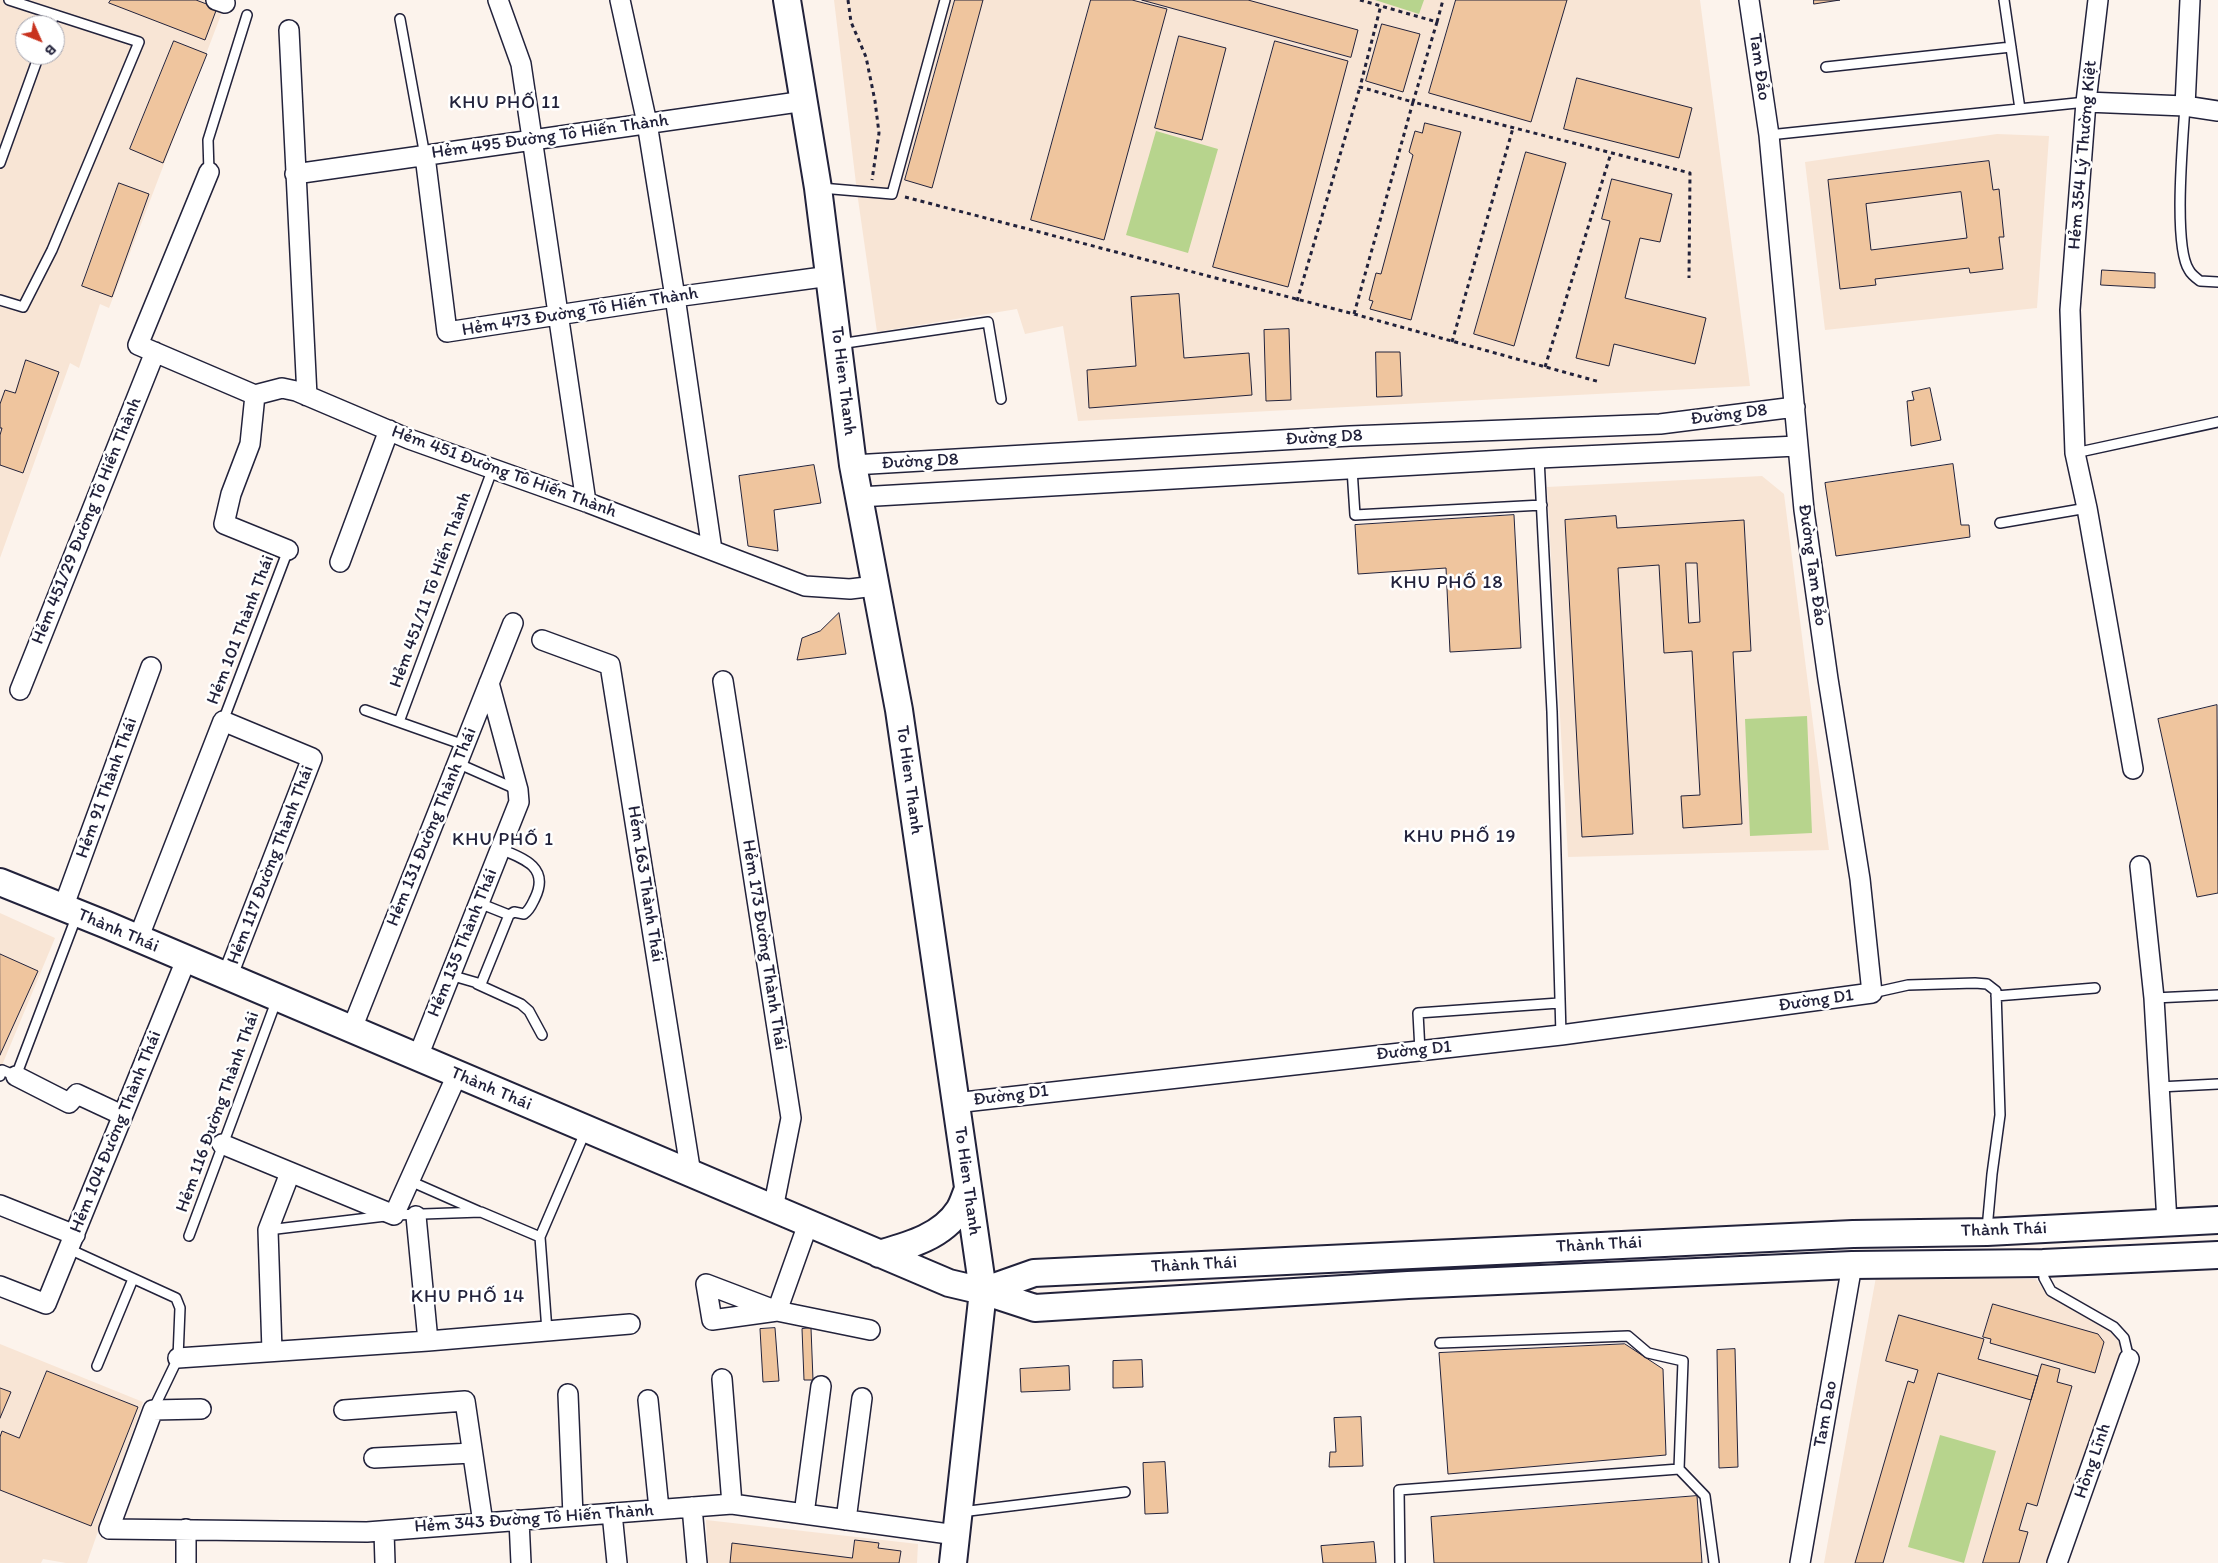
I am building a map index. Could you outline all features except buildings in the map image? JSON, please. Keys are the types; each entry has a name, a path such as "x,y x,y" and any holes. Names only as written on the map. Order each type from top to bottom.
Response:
{"main road":[{"name":"To Hien Thanh","path":"787,0 818,188 853,465 899,710 983,1291 953,1563"},
{"name":"Thành Thái","path":"0,882 138,938 417,1059 949,1283 983,1291 1035,1308 1408,1285 1852,1266 2043,1263 2218,1255"},
{"path":"879,1254 905,1247 943,1228 958,1211 968,1189"},
{"name":"Thành Thái","path":"983,1291 1034,1273 1853,1234 1987,1232 2218,1220"},
{"path":"1852,1266 1853,1234"},
{"path":"1407,1254 1408,1285"}],"street":[{"path":"498,0 521,64 586,502"},
{"path":"620,0 647,123 712,550"},
{"name":"Tam Đảo","path":"1749,0 1769,135"},
{"name":"Hẻm 354 Lý Thường Kiệt","path":"2098,0 2086,102 2070,310 2075,453 2087,508 2133,769"},
{"path":"2185,106 2190,0"},
{"path":"290,30 295,174 307,396"},
{"name":"Hẻm 495 Đường Tô Hiến Thành","path":"295,174 805,101"},
{"path":"2086,102 2185,106 2218,111"},
{"name":"Đường Tam Đảo","path":"1769,135 1795,407 1797,446 1815,593 1860,879 1872,994"},
{"name":"Hẻm 473 Đường Tô Hiến Thành","path":"425,156 447,332 675,297 830,276"},
{"path":"209,172 138,345 255,395 250,444 232,494 224,524 288,550"},
{"name":"Hẻm 451/29 Đường Tô Hiến Thành","path":"20,690 155,352"},
{"name":"Hẻm 451 Đường Tô Hiến Thành","path":"255,395 282,388 307,396 389,430 586,502 805,586 850,588 875,586"},
{"name":"Đường D8","path":"853,465 1350,436 1660,424 1795,407"},
{"path":"1660,424 1660,451"},
{"path":"340,562 389,430"},
{"path":"1350,436 1352,469"},
{"name":"Đường D8","path":"859,497 1660,451 1797,446"},
{"name":"Hẻm 131 Đường Thành Thái","path":"352,1030 513,622"},
{"name":"Hẻm 163 Thành Thái","path":"542,640 610,665 691,1174"},
{"name":"Hẻm 91 Thành Thái","path":"70,911 151,667"},
{"name":"Hẻm 173 Đường Thành Thái","path":"723,681 791,1118 773,1209"},
{"name":"Hẻm 135 Thành Thái","path":"417,1059 519,802 518,790 489,683"},
{"path":"138,938 223,721"},
{"name":"Hẻm 117 Đường Thành Thái","path":"223,721 312,758 227,977"},
{"path":"2140,866 2154,998 2167,1222"},
{"name":"Hẻm 104 Đường Thành Thái","path":"0,1286 46,1304 186,960"},
{"name":"Đường D1","path":"955,1103 1561,1035 1872,994"},
{"path":"222,1144 394,1215 457,1075"},
{"path":"8,1076 69,1103 77,1094 122,1115"},
{"path":"272,1351 268,1230 290,1173"},
{"path":"0,1205 72,1242"},
{"path":"416,1216 428,1341"},
{"path":"808,1224 778,1311 870,1330"},
{"name":"Tam Dao","path":"1800,1563 1852,1266"},
{"path":"178,1358 428,1341 630,1324"},
{"name":"Hồng Lĩnh","path":"2057,1563 2129,1359"},
{"path":"722,1380 732,1504"},
{"path":"804,1514 821,1386"},
{"path":"568,1394 573,1516"},
{"path":"846,1520 862,1398"},
{"path":"648,1400 659,1509"},
{"path":"344,1410 464,1401 483,1523"},
{"path":"153,1410 201,1409"},
{"name":"Hẻm 343 Đường Tô Hiến Thành","path":"153,1410 109,1529 384,1531 732,1504 846,1520 957,1524"},
{"path":"374,1458 472,1453"},
{"path":"692,1507 697,1563"},
{"path":"612,1513 617,1563"},
{"path":"519,1520 521,1563"},
{"path":"186,1529 186,1563"},
{"path":"384,1531 385,1563"}],"lane":[{"path":"9,0 54,15"},
{"path":"818,188 892,194 944,0"},
{"path":"2004,0 2020,109"},
{"path":"209,172 208,140 247,15"},
{"path":"0,300 23,307 52,250 139,42 65,18"},
{"path":"400,19 425,156"},
{"path":"1826,67 2011,47"},
{"path":"0,163 35,65"},
{"path":"1769,135 2086,102"},
{"path":"2185,106 2181,185 2181,243 2188,270 2200,281 2218,282"},
{"path":"838,344 988,322 1001,400"},
{"path":"2075,453 2218,422"},
{"path":"1539,458 1552,712 1561,1035"},
{"name":"Hẻm 451/11 Tô Hiến Thành","path":"399,722 493,468"},
{"path":"1352,469 1355,515 1542,506"},
{"path":"2000,523 2087,508"},
{"name":"Hẻm 101 Thành Thái","path":"223,721 288,550"},
{"path":"365,710 464,745"},
{"path":"458,763 518,790"},
{"path":"477,984 481,984 483,981 509,915 514,912 524,914 529,911 541,883 528,860 500,849"},
{"path":"479,903 509,915"},
{"path":"8,1076 70,911"},
{"path":"450,975 477,984 522,1004 529,1011 542,1035"},
{"path":"1872,994 1908,985 1975,983 1987,984 1996,991 2001,1106 1987,1232"},
{"path":"1996,996 2095,988"},
{"path":"2154,998 2218,994"},
{"name":"Hẻm 116 Đường Thành Thái","path":"189,1236 278,999"},
{"path":"1420,1051 1418,1013 1560,1003"},
{"path":"2159,1087 2218,1084"},
{"path":"547,1331 540,1237 586,1129"},
{"path":"410,1181 540,1237"},
{"path":"268,1230 394,1215 416,1216 481,1212"},
{"path":"72,1242 133,1279 176,1298 180,1308 178,1358 153,1410"},
{"path":"2043,1263 2044,1278 2051,1291 2114,1327 2124,1338 2129,1359"},
{"path":"97,1366 133,1279"},
{"path":"1440,1343 1628,1336 1648,1353 1683,1361 1679,1469 1704,1496 1714,1563"},
{"path":"1400,1563 1399,1490 1679,1469"},
{"path":"957,1524 1125,1492"}],"path":[{"path":"848,0 851,22 866,57 879,134 870,191"},
{"path":"1360,0 1437,22"},
{"path":"1354,314 1443,0"},
{"path":"1297,301 1360,87 1381,5"},
{"path":"1360,87 1690,174 1689,278"},
{"path":"1452,342 1514,128"},
{"path":"1546,367 1611,153"},
{"path":"892,194 1297,301 1354,314 1600,382"}],"shaded area":[{"path":"0,0 205,0 224,7 109,308 100,304 79,368 70,363 0,558"},
{"path":"834,0 1700,0 1750,386 1078,421 1063,326 1025,334 1017,309 877,332 857,192"},
{"path":"1997,134 2049,136 2037,308 1825,330 1805,162"},
{"path":"1762,476 1784,494 1829,850 1568,857 1547,487"},
{"path":"0,913 55,938 0,1070"},
{"path":"1876,1277 2036,1279 2046,1293 2109,1330 2120,1343 2119,1359 2046,1563 1824,1563"},
{"path":"0,1344 143,1402 87,1563 66,1563 43,1559 41,1563 0,1563"},
{"path":"706,1520 918,1544 917,1563 708,1563"}],"green space":[{"path":"1375,0 1424,0 1419,14"},
{"path":"1156,131 1218,149 1188,253 1126,235"},
{"path":"1807,716 1812,833 1750,836 1745,719"},
{"path":"1940,1435 1996,1451 1964,1563 1908,1547"}],"district":[{"name":"KHU PHỐ 11","path":"505,103"},
{"name":"KHU PHỐ 18","path":"1447,583"},
{"name":"KHU PHỐ 19","path":"1460,837"},
{"name":"KHU PHỐ 1","path":"503,840"},
{"name":"KHU PHỐ 14","path":"468,1297"}]}
